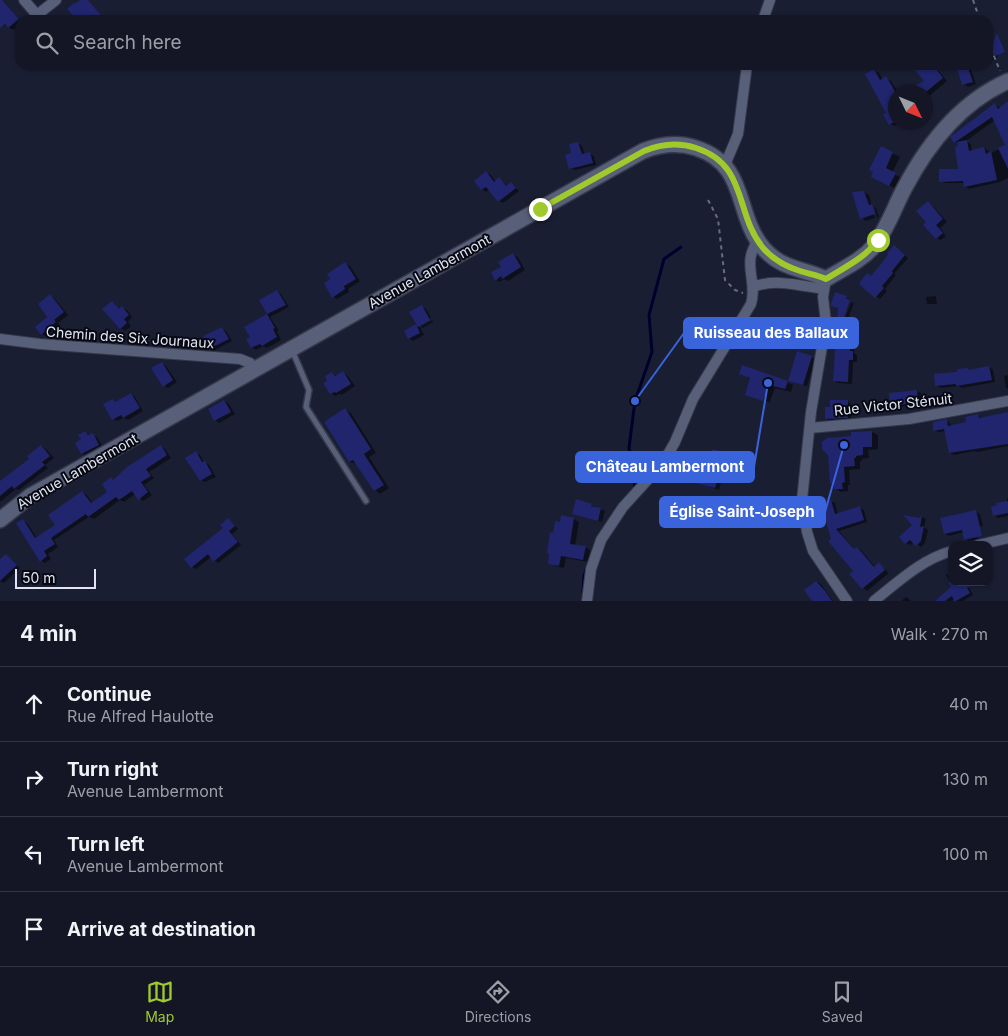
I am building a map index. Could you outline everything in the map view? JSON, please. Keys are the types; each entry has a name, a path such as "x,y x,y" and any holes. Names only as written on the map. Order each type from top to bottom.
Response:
{"street":[{"path":"24,0 37,15 56,0"},
{"path":"765,15 770,0"},
{"path":"725,165 738,134 746,70"},
{"path":"753,290 762,284 772,282 825,284 860,258 873,247 882,234 912,173 940,134 973,102 1006,82"},
{"name":"Avenue Lambermont","path":"0,520 30,496 651,148 670,144 690,146 708,153 725,165 738,190 758,240 765,250 789,266 825,284"},
{"path":"587,601 591,569 601,540 623,507 663,463 675,442 693,399 748,311 753,290 749,264 753,248 758,240"},
{"path":"825,284 826,322 814,388 802,492 807,532 816,557 847,601"},
{"name":"Chemin des Six Journaux","path":"0,339 40,344 245,360 250,363 254,370"},
{"name":"Rue Victor Sténuit","path":"810,428 909,419 1008,401"},
{"path":"993,542 1008,538"},
{"path":"874,601 925,562 948,552"}],"lane":[{"path":"292,349 309,390 306,407 366,501"}],"path":[{"path":"973,0 978,15"},
{"path":"993,52 1006,82"},
{"path":"708,200 718,219 725,280 728,285 742,293 753,290"}],"building":[{"path":"0,0 2,0 15,15 15,22 8,28 5,24 0,28"},
{"path":"80,0 88,0 101,15 72,15 67,9"},
{"path":"997,33 1005,52 993,57 993,44"},
{"path":"872,70 875,70 880,80 886,76 891,85 888,85 888,123 883,114 886,113 865,74"},
{"path":"915,70 937,70 943,78 933,86 916,85 924,81"},
{"path":"958,70 969,70 973,82 962,85"},
{"path":"1008,101 1008,169 998,148 1005,145 992,117 954,143 950,137 995,103 998,109"},
{"path":"967,140 969,151 984,147 986,154 991,151 997,180 964,187 963,181 939,182 939,169 958,169 955,147 958,146 957,142"},
{"path":"578,142 582,154 590,152 593,163 569,169 565,155 571,153 569,144"},
{"path":"881,146 893,152 886,168 896,173 889,186 871,177 873,172 869,170"},
{"path":"486,171 494,182 499,177 506,186 511,182 516,188 498,202 486,187 481,190 474,181"},
{"path":"864,191 869,205 872,204 875,214 860,219 852,192"},
{"path":"928,201 943,219 936,225 943,233 936,239 923,225 926,222 916,211"},
{"path":"894,245 905,255 882,286 884,288 875,298 860,285 860,282 867,273 871,276"},
{"path":"513,253 521,267 502,279 501,276 495,281 491,272 501,267 498,262"},
{"path":"345,262 356,279 344,286 345,289 332,298 324,283 330,279 327,274"},
{"path":"277,290 286,305 267,314 259,300"},
{"path":"835,292 847,296 846,298 850,300 843,320 852,321 850,351 853,351 853,360 849,360 848,382 833,381 838,308 831,306 831,304"},
{"path":"50,294 64,312 41,335 35,327 47,317 38,304"},
{"path":"112,301 119,309 122,306 129,315 124,319 127,323 120,329 102,309"},
{"path":"422,305 430,320 418,327 409,312"},
{"path":"267,314 275,328 273,329 277,337 262,346 260,344 251,348 246,339 250,337 244,327"},
{"path":"416,324 420,333 408,339 404,331"},
{"path":"222,327 229,339 209,349 203,336"},
{"path":"797,351 812,356 803,385 788,381"},
{"path":"162,362 173,380 163,387 151,368"},
{"path":"742,365 788,381 785,389 769,385 763,401 745,395 750,378 739,374"},
{"path":"989,366 992,380 956,386 956,384 935,386 934,374"},
{"path":"343,371 351,384 336,393 330,394 323,383 327,381 325,376 332,372 335,376"},
{"path":"917,390 918,400 906,401 907,404 890,406 889,393"},
{"path":"131,393 140,408 123,418 121,415 112,420 103,404 113,399 115,402"},
{"path":"224,400 231,412 214,421 208,409"},
{"path":"830,400 848,400 848,418 825,419 825,407 830,407"},
{"path":"345,408 371,449 364,454 384,485 374,491 353,460 349,462 324,422"},
{"path":"1008,412 1008,444 949,453 944,429 933,431 933,422 947,419 948,426 966,422 965,417 978,414 979,418"},
{"path":"85,431 88,435 93,433 99,445 81,454 75,443 81,439 78,435"},
{"path":"872,431 872,447 863,447 863,455 854,458 855,466 844,467 845,482 842,483 843,489 834,489 834,483 830,484 828,455 822,449 822,442 827,438 851,436 851,432"},
{"path":"41,445 50,456 42,462 45,465 14,489 12,486 0,496 0,481 29,459 27,456"},
{"path":"161,445 167,455 146,469 151,476 141,482 148,492 138,500 132,491 119,500 116,497 88,517 86,514 51,538 55,544 44,551 47,556 40,562 16,523 23,519 35,538 55,525 48,515 82,491 91,503 107,492 102,484 111,477 113,480 127,467"},
{"path":"712,449 721,451 716,466 721,468 715,488 691,482 694,472 705,475"},
{"path":"196,451 202,462 205,461 212,474 200,481 185,458"},
{"path":"576,499 592,504 591,506 601,508 598,521 572,514"},
{"path":"831,500 835,514 860,506 864,520 836,529 854,549 857,547 874,567 879,562 885,570 862,589 849,574 853,571 828,541 831,539 821,502"},
{"path":"1008,501 1008,513 993,516 991,507 997,505 996,503"},
{"path":"976,510 982,536 964,540 962,530 944,534 940,518"},
{"path":"561,515 574,518 570,544 586,546 583,560 561,556 559,566 548,564 549,554 547,553 550,532 553,533 555,521 560,522"},
{"path":"903,515 919,518 922,515 920,527 924,526 921,541 916,546 910,540 905,544 899,537 912,525"},
{"path":"228,518 235,526 229,531 238,542 213,562 208,554 191,568 184,559 223,528 220,525"},
{"path":"6,554 17,565 0,581 0,559"},
{"path":"816,581 832,601 812,601 804,590"},
{"path":"971,586 967,588 970,593 956,601 954,601 952,596 945,601 935,601 951,587"}],"waterway":[{"path":"635,488 629,448 635,401 652,352 649,315 664,259 681,247"},
{"path":"583,593 584,576 595,544"}],"place":[{"name":"Château Lambermont","path":"768,383"},
{"name":"Ruisseau des Ballaux","path":"635,401"},
{"name":"Église Saint-Joseph","path":"844,445"}],"route":[{"path":"540,209 644,151 660,145 681,144 700,149 716,157 725,165 738,190 758,240 765,250 789,266 801,271 817,274 826,279 868,252 878,240"}]}
